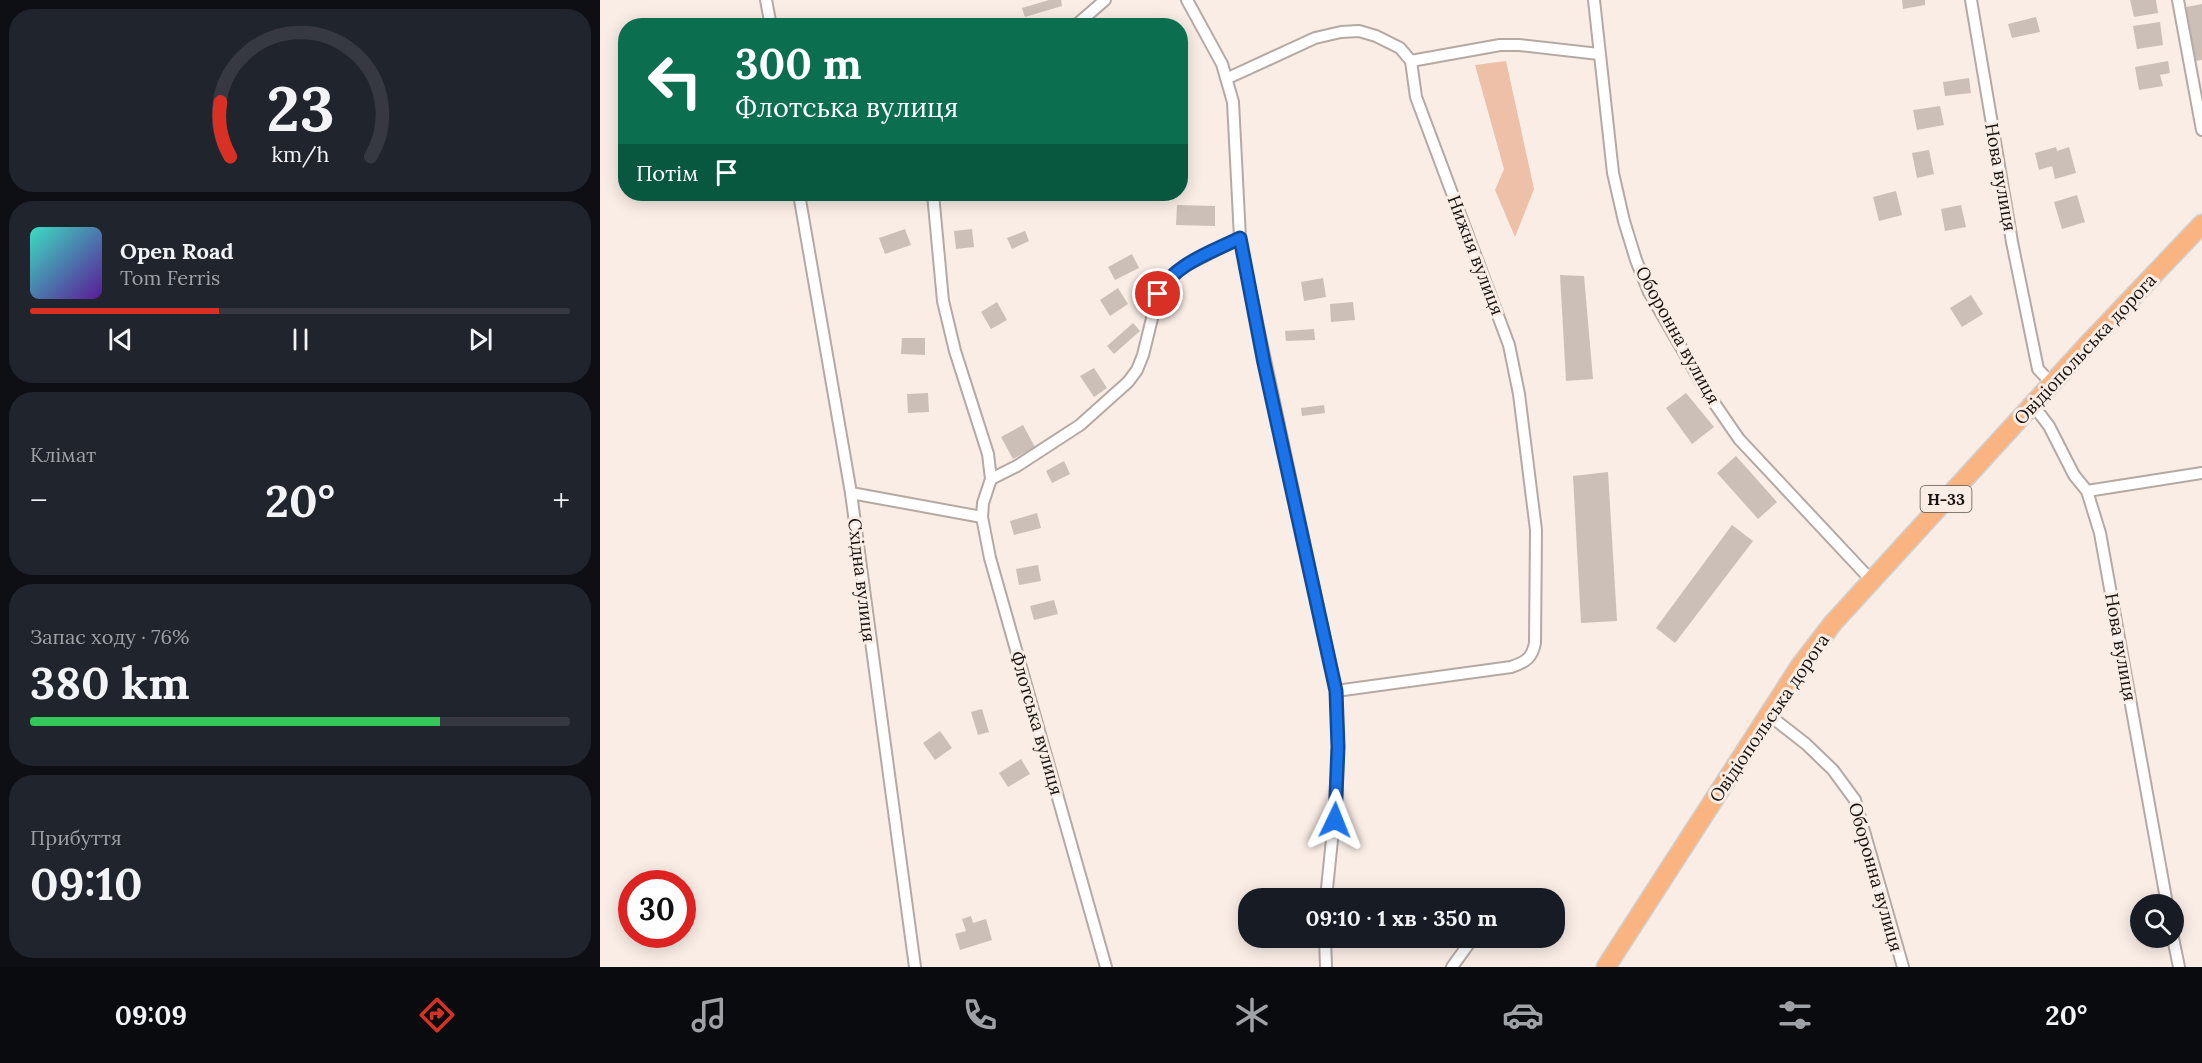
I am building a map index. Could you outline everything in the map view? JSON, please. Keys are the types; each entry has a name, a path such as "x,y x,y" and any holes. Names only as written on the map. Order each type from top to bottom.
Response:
{"main road":[{"name":"Овідіопольська дорога","path":"1606,967 1810,652 1871,580 2202,224"}],"street":[{"path":"766,0 769,18"},
{"path":"1084,18 1105,0"},
{"path":"1187,0 1228,78 1233,102 1240,238 1262,353 1336,691 1338,747 1336,811 1327,888"},
{"name":"Оборонна вулиця","path":"1594,0 1613,173 1624,221 1649,292 1708,394 1739,439 1871,580"},
{"name":"Нова вулиця","path":"1971,0 2012,242 2038,369 2052,384"},
{"path":"2178,0 2202,130"},
{"path":"1228,78 1315,38 1341,32 1359,31 1376,36 1400,48 1411,61 1500,45 1520,45 1599,54"},
{"name":"Нижня вулиця","path":"1336,691 1511,667 1526,662 1533,655 1535,643 1536,530 1517,384 1509,345 1416,97 1411,61"},
{"name":"Східна вулиця","path":"801,201 851,493 915,967"},
{"name":"Флотська вулиця","path":"934,201 942,301 955,351 988,454 992,479 983,503 982,517 990,558 1106,967"},
{"path":"992,479 1080,426 1128,382 1137,370 1143,355 1158,294 1163,284 1183,267 1240,238"},
{"name":"Нова вулиця","path":"2034,405 2049,426 2074,475 2087,491 2100,533 2165,894"},
{"path":"2087,491 2202,473"},
{"path":"851,493 982,517"},
{"name":"Оборонна вулиця","path":"1769,715 1806,744 1833,770 1846,784 1855,800 1903,967"},
{"path":"1325,948 1326,967"},
{"path":"1452,967 1466,948"},
{"path":"2175,948 2179,967"}],"shaded area":[{"path":"1506,61 1534,189 1515,237 1495,190 1504,169 1475,65"}],"building":[{"path":"1049,0 1061,0 1062,6 1025,17 1022,8"},
{"path":"1902,0 1925,0 1925,5 1903,9"},
{"path":"2130,0 2156,0 2158,13 2134,17"},
{"path":"2202,4 2202,60 2195,61 2186,7"},
{"path":"2036,17 2040,32 2012,38 2008,24"},
{"path":"2160,22 2163,45 2137,49 2133,26"},
{"path":"2168,61 2170,73 2160,75 2163,86 2139,90 2135,67"},
{"path":"1969,78 1971,93 1945,96 1943,82"},
{"path":"1940,106 1944,125 1917,130 1913,110"},
{"path":"2056,147 2057,151 2069,147 2076,173 2055,179 2052,166 2039,170 2035,153"},
{"path":"1929,150 1934,174 1917,178 1912,153"},
{"path":"1896,191 1902,215 1879,221 1873,197"},
{"path":"2077,195 2085,222 2062,229 2054,202"},
{"path":"1177,205 1215,206 1215,226 1176,225"},
{"path":"1961,205 1966,227 1945,231 1941,209"},
{"path":"905,229 911,245 885,254 879,238"},
{"path":"972,229 974,247 956,249 954,231"},
{"path":"1025,231 1029,241 1012,249 1007,238"},
{"path":"1132,254 1139,268 1115,280 1108,267"},
{"path":"1560,275 1584,276 1593,379 1566,381"},
{"path":"1323,278 1326,297 1304,301 1301,282"},
{"path":"1118,288 1128,304 1110,316 1100,300"},
{"path":"1971,295 1983,314 1962,327 1950,308"},
{"path":"997,302 1007,320 991,329 981,312"},
{"path":"1353,302 1355,320 1331,322 1330,304"},
{"path":"1133,323 1140,331 1114,354 1107,346"},
{"path":"1314,329 1315,340 1286,341 1285,331"},
{"path":"902,338 925,338 925,355 901,354"},
{"path":"1094,368 1107,388 1094,397 1080,376"},
{"path":"928,393 929,412 908,413 907,394"},
{"path":"1686,393 1714,427 1692,444 1666,408"},
{"path":"1324,405 1325,413 1302,416 1301,408"},
{"path":"1023,425 1035,447 1013,459 1001,437"},
{"path":"1736,456 1777,502 1758,519 1717,473"},
{"path":"1064,461 1070,474 1052,483 1046,471"},
{"path":"1608,472 1617,621 1581,623 1573,476"},
{"path":"1037,513 1041,528 1014,535 1010,521"},
{"path":"1732,525 1753,541 1675,643 1656,628"},
{"path":"1038,565 1041,581 1019,585 1016,569"},
{"path":"1054,600 1058,614 1034,620 1030,606"},
{"path":"982,709 989,732 978,735 971,712"},
{"path":"940,731 952,748 935,760 923,743"},
{"path":"1021,759 1030,774 1008,787 999,773"},
{"path":"971,916 973,923 986,919 992,940 960,950 955,934 966,931 962,919"}],"route":[{"path":"1158,294 1163,284 1183,267 1240,238 1264,363 1336,691 1338,747 1335,820"}]}
